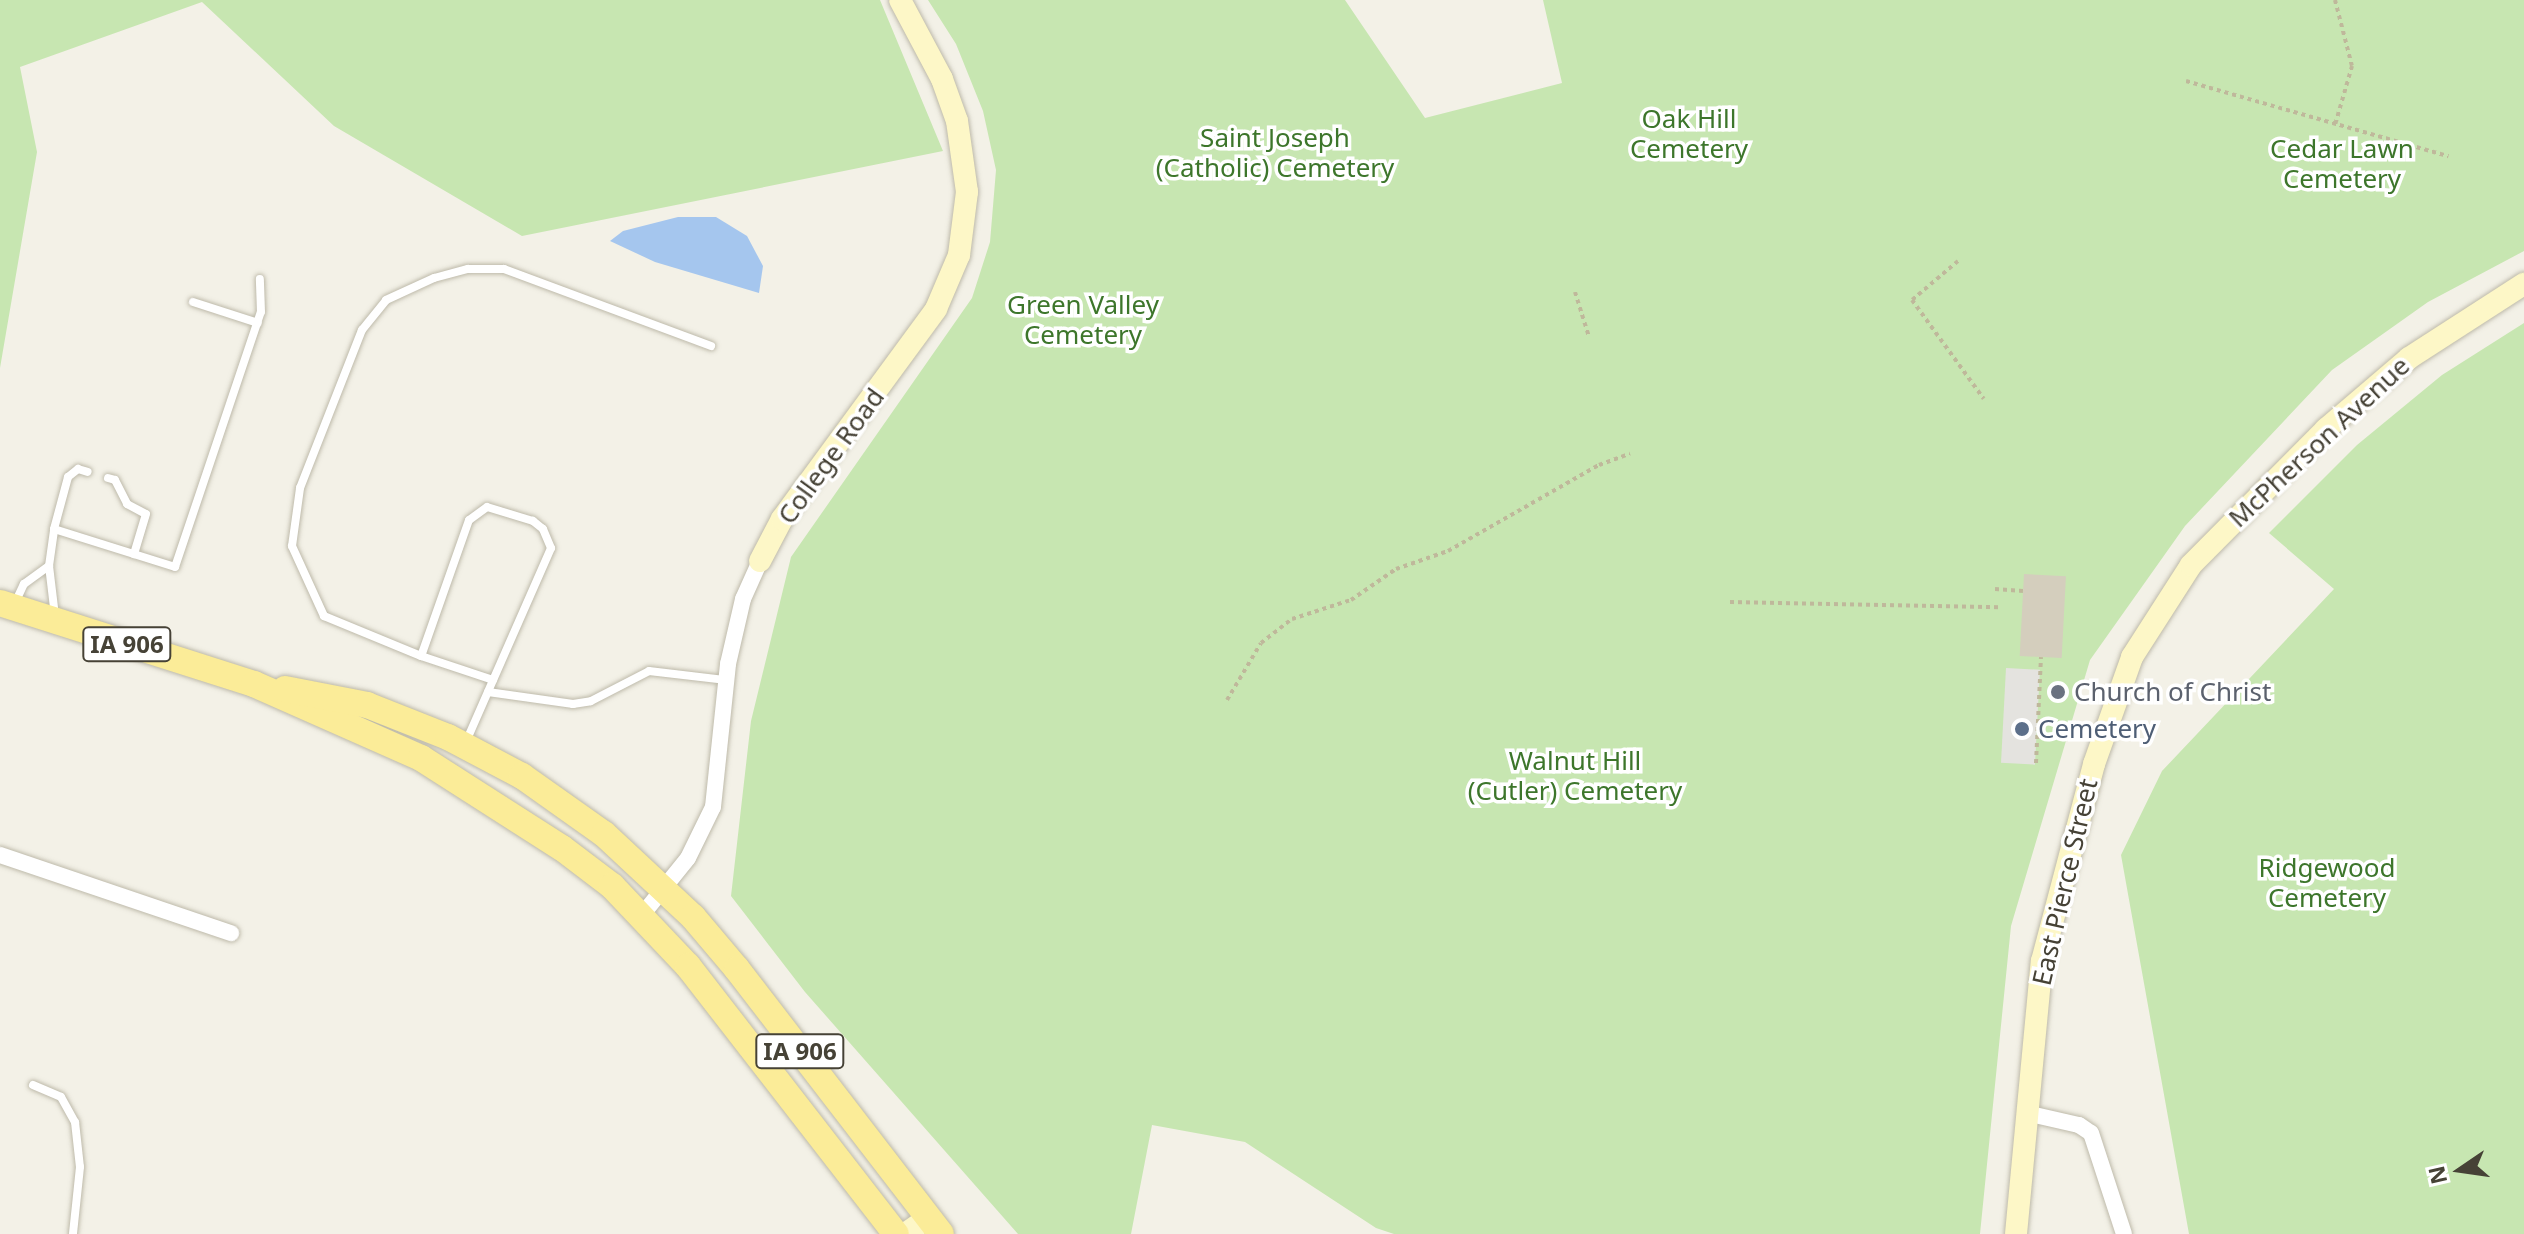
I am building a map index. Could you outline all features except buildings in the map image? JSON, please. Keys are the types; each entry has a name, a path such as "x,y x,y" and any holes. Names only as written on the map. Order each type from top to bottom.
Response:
{"main road":[{"name":"College Road","path":"760,561 782,519 936,309 959,255 967,192 960,133 942,79 900,0"},
{"name":"McPherson Avenue","path":"2170,594 2243,510 2370,389 2464,319 2524,284"},
{"name":"East Pierce Street","path":"2016,1234 2026,1113 2053,909 2117,695 2132,657 2170,594"},
{"name":"IA 906","path":"7,605 254,684 367,705 465,744 558,800 665,891 737,969 935,1226"},
{"name":"IA 906","path":"254,684 462,782 562,848 642,915 736,1024 896,1234"},
{"path":"905,1234 935,1226"}],"street":[{"name":"College Road","path":"642,915 665,891 703,833 713,807 727,680 743,599 760,561"},
{"path":"0,855 231,933"},
{"path":"2026,1113 2079,1125 2091,1133 2124,1234"}],"lane":[{"path":"493,680 421,656 324,616 292,546 300,488 362,330 386,300 434,278 468,269 504,269 711,346"},
{"path":"54,529 175,567 258,323 260,279"},
{"path":"193,302 258,323"},
{"path":"54,621 56,598 49,566 54,529 68,477 78,469 88,472"},
{"path":"108,478 115,480 127,504 146,514 134,554"},
{"path":"421,656 476,512 487,507 533,521 543,529 551,548 465,744"},
{"path":"7,605 24,584 49,566"},
{"path":"488,692 573,704 591,701 649,671 727,680"},
{"path":"33,1085 61,1097 75,1122 80,1167 73,1234"}],"path":[{"path":"2335,0 2352,66 2335,125"},
{"path":"2186,81 2448,156"},
{"path":"1958,261 1912,300 1984,399"},
{"path":"1575,292 1589,337"},
{"path":"1227,700 1261,643 1292,619 1351,600 1396,569 1448,551 1599,465 1630,454"},
{"path":"1995,589 2023,591"},
{"path":"1730,602 2000,607"},
{"path":"2036,763 2041,657"}],"green space":[{"path":"0,0 880,0 943,151 522,236 334,126 202,2 20,67 37,152 0,368"},
{"name":"Walnut Hill (Cutler) Cemetery","path":"928,0 1345,0 1425,118 1562,83 1543,0 2524,0 2524,251 2428,302 2332,370 2185,526 2090,660 2011,926 1980,1234 1394,1234 1376,1228 1245,1142 1152,1125 1131,1234 1018,1234 805,992 731,896 751,721 791,557 972,298 990,242 996,170 983,111 956,44"},
{"name":"Ridgewood Cemetery","path":"2524,323 2524,1234 2189,1234 2121,855 2162,771 2334,589 2269,533 2357,445 2442,375"}],"shaded area":[{"name":"Cemetery","path":"2006,668 2040,670 2035,765 2001,763"}],"water":[{"path":"678,217 716,217 747,236 763,266 759,293 655,262 610,241 623,231"}],"place":[{"name":"Church of Christ","path":"2058,692"},
{"name":"Cemetery","path":"2022,729"}],"park label":[{"name":"Oak Hill Cemetery","path":"1689,134"},
{"name":"Saint Joseph (Catholic) Cemetery","path":"1275,153"},
{"name":"Cedar Lawn Cemetery","path":"2342,164"},
{"name":"Green Valley Cemetery","path":"1083,320"}]}
